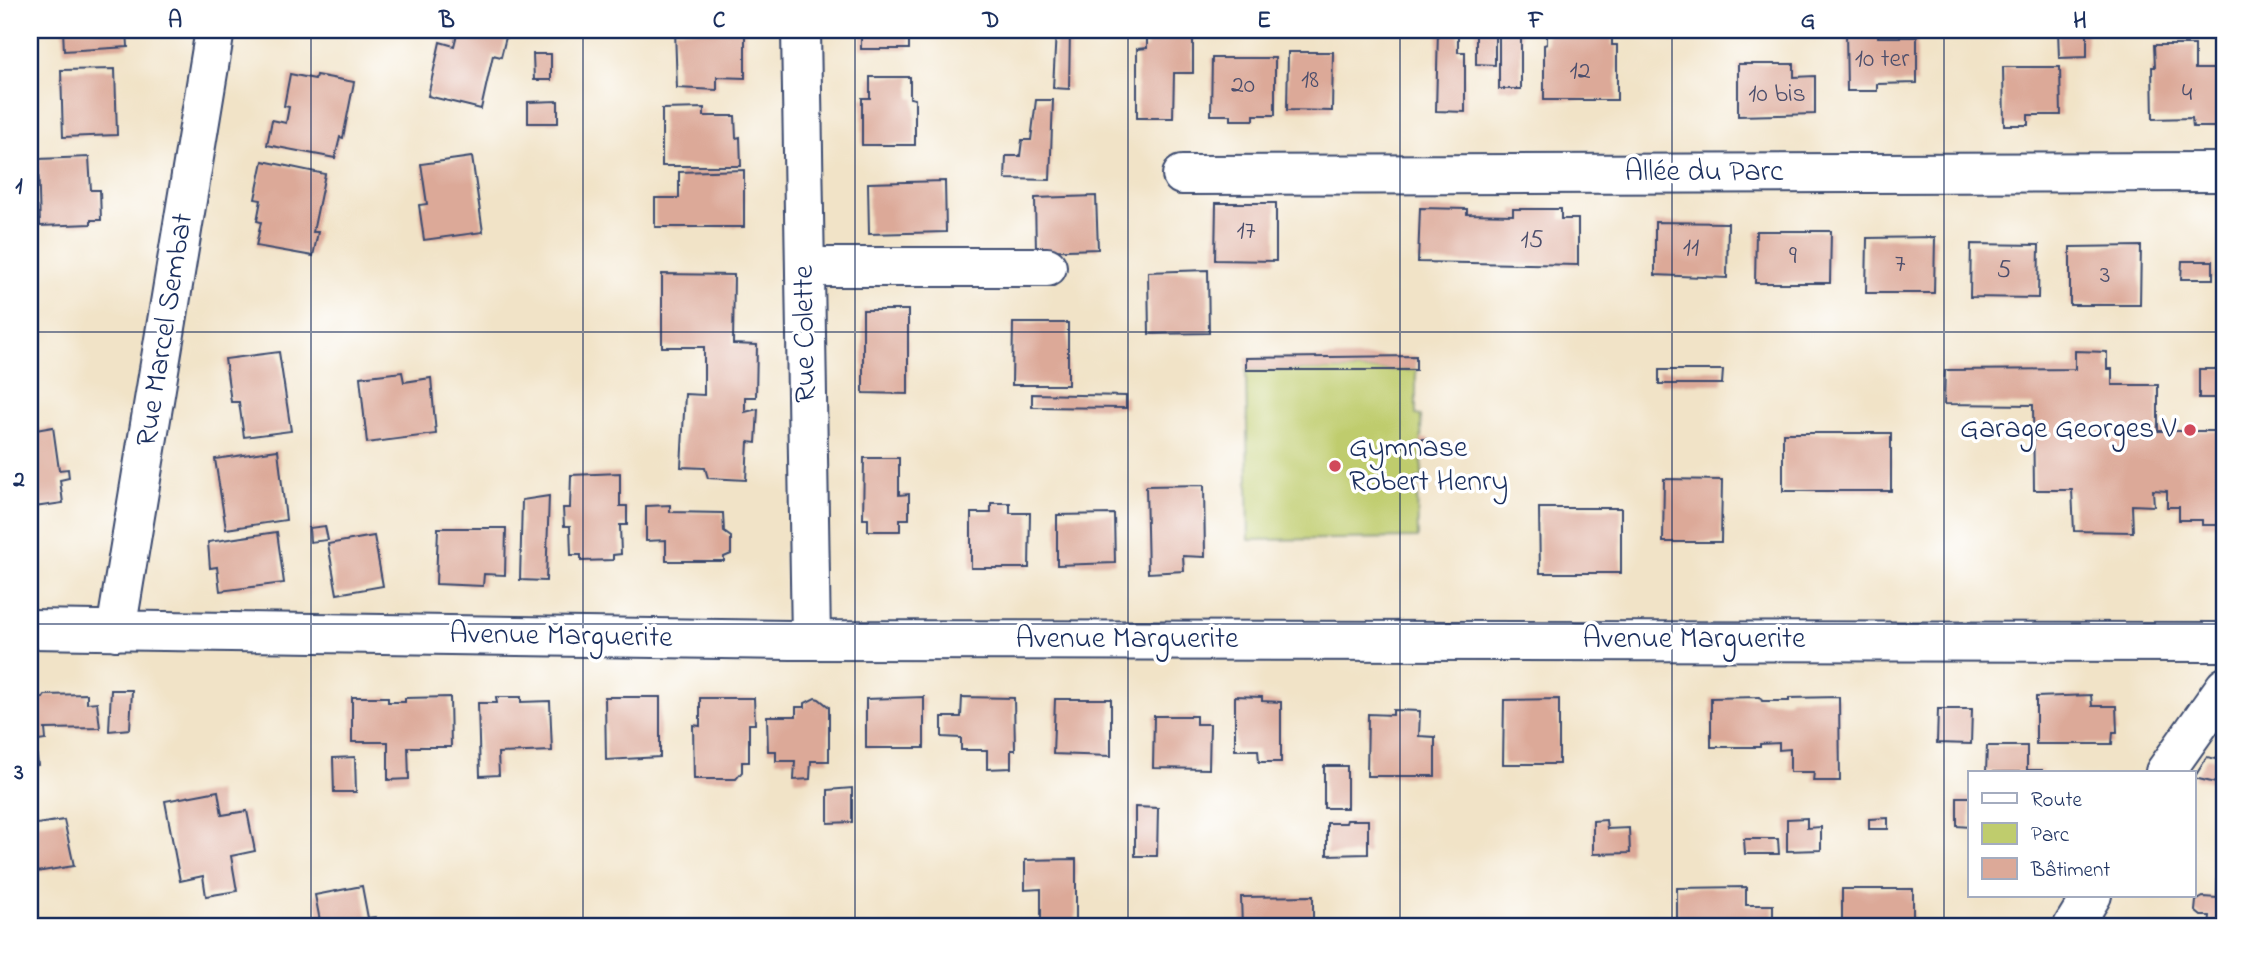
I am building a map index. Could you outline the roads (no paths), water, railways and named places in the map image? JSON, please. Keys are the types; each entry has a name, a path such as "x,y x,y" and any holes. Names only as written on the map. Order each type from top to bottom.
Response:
{"street":[{"name":"Rue Marcel Sembat","path":"116,631 215,30"},
{"name":"Rue Colette","path":"801,30 811,639"},
{"name":"Allée du Parc","path":"1182,175 2225,172"},
{"path":"805,267 1047,267"},
{"name":"Avenue Marguerite","path":"30,629 811,639 2225,642"},
{"path":"2166,771 2225,687"},
{"path":"2073,926 2091,897"}],"place":[{"name":"Garage Georges V","path":"2190,430"},
{"name":"Gymnase Robert Henry","path":"1335,466"}]}
